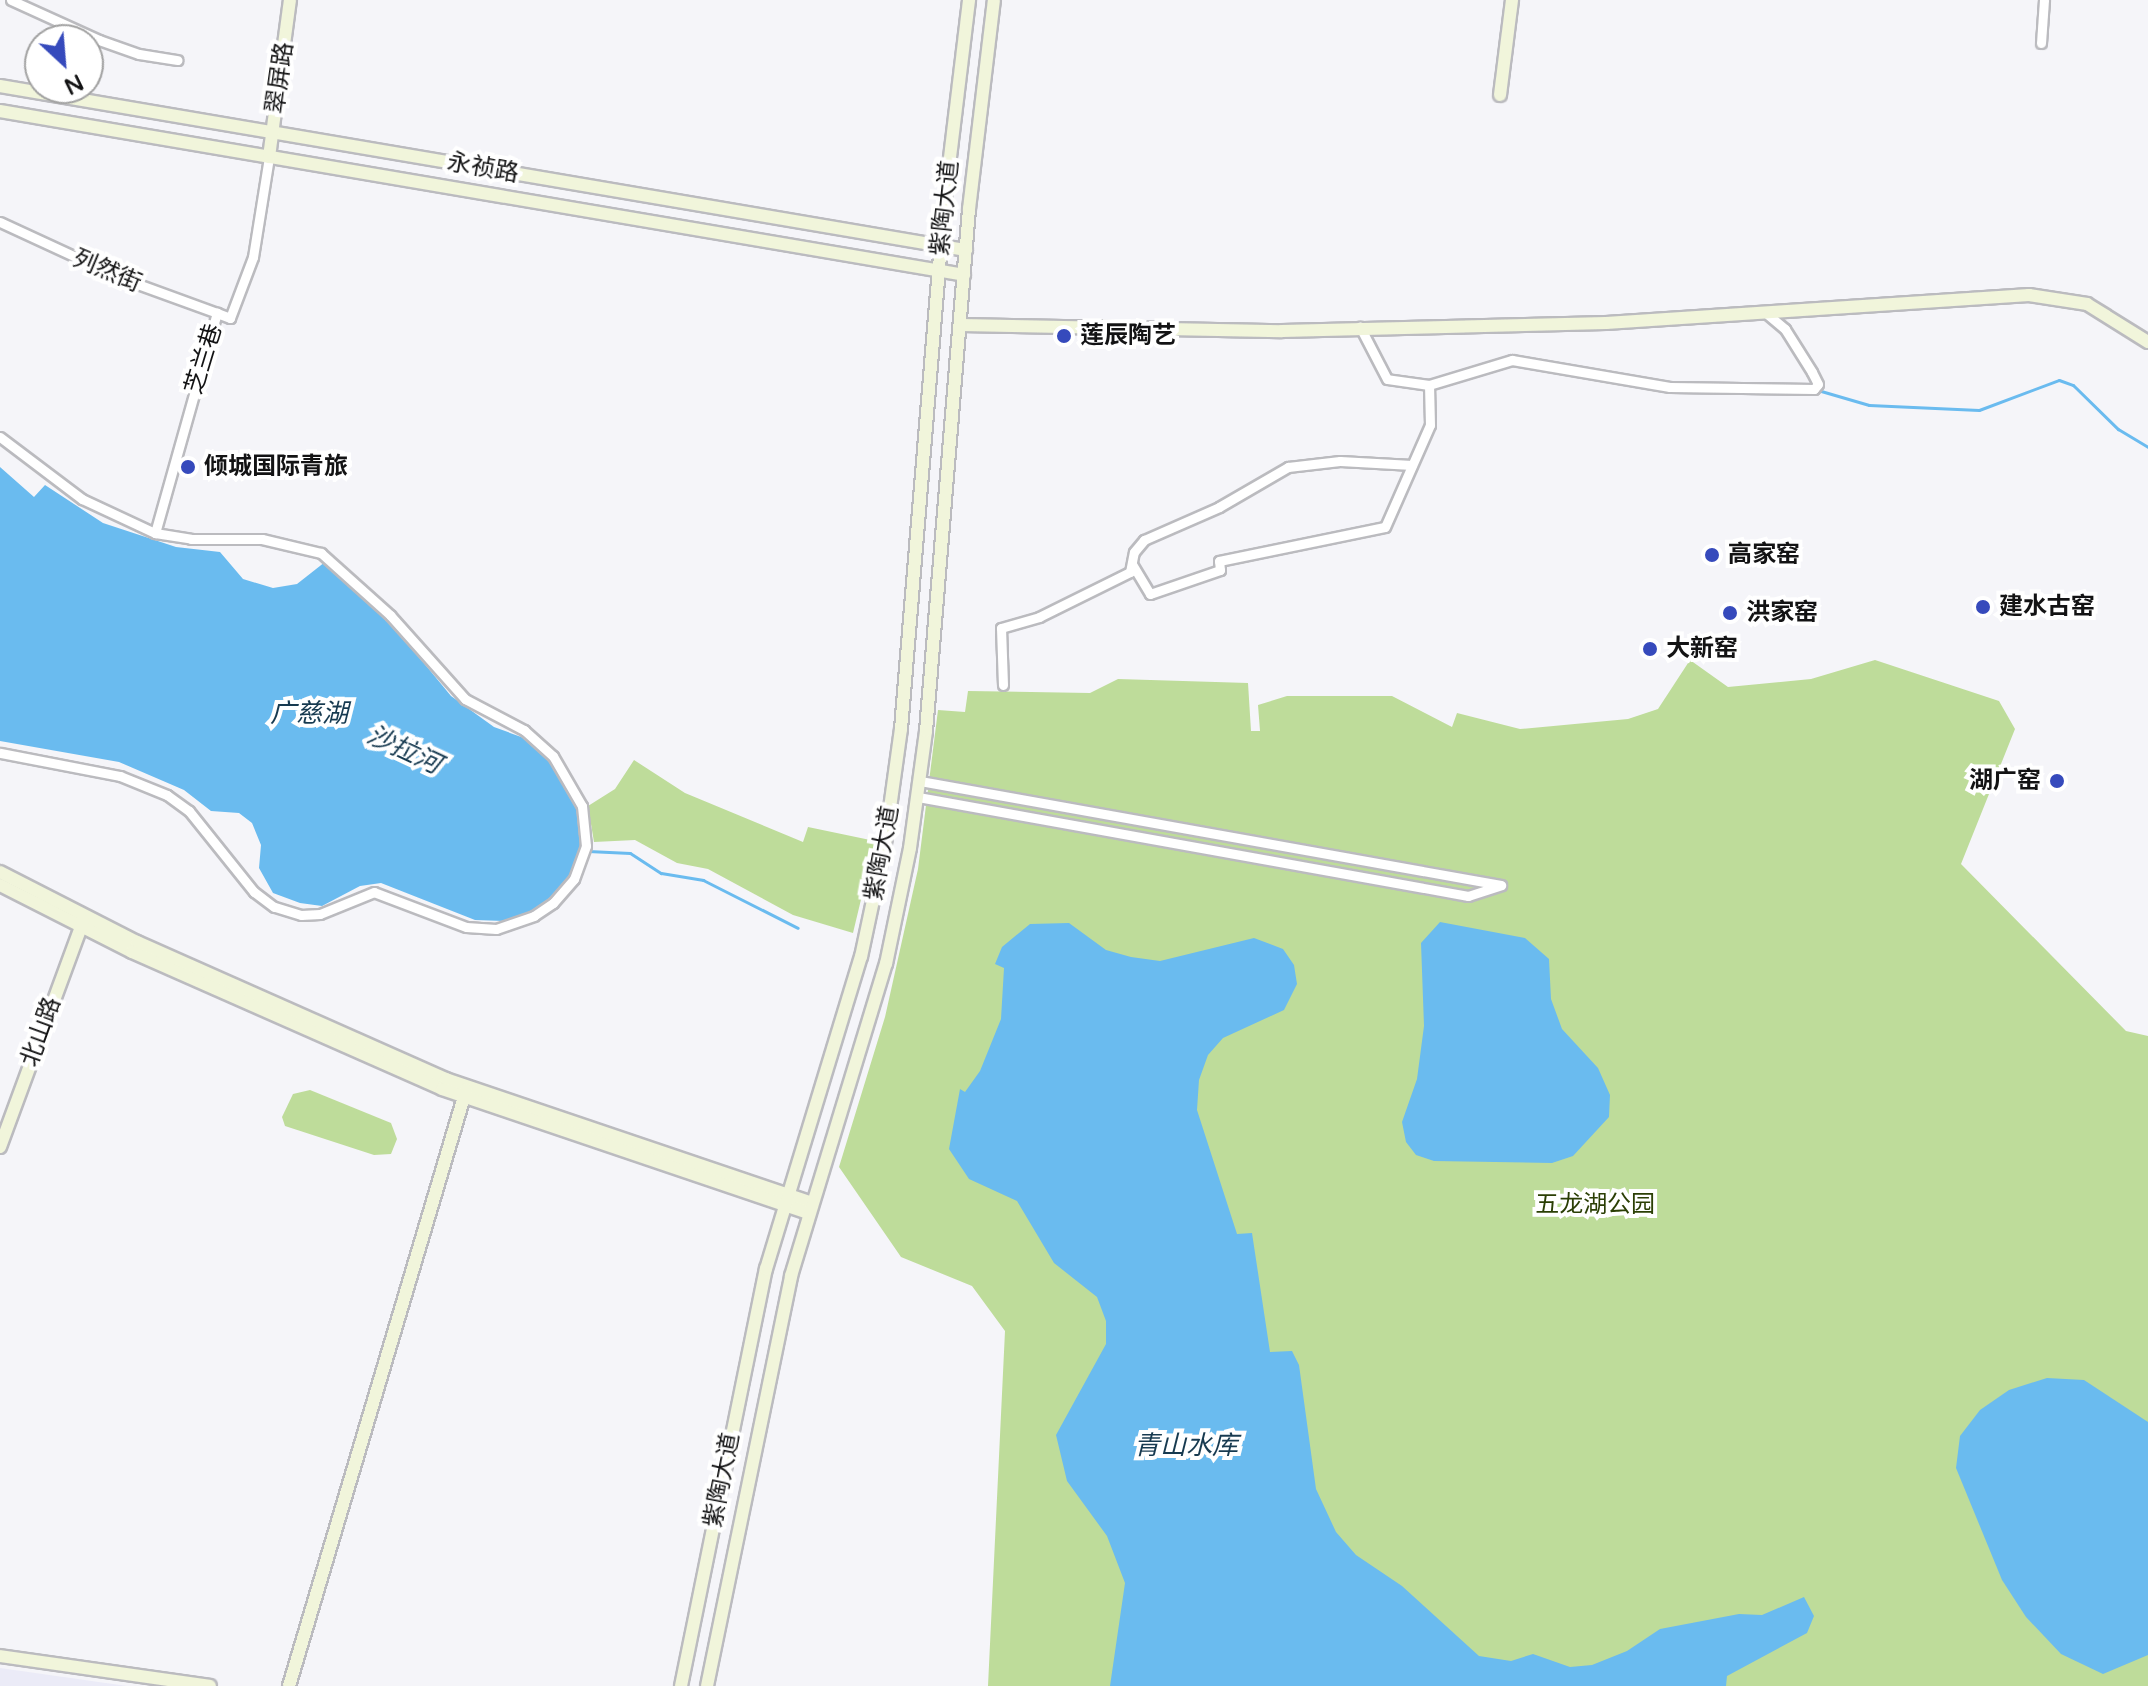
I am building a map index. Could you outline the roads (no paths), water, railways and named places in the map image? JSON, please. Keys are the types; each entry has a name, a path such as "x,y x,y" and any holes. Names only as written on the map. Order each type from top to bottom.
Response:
{"main road":[{"name":"翠屏路","path":"269,157 290,0"},
{"name":"紫陶大道","path":"681,1686 747,1359 786,1200 861,957 890,813 941,246 969,0"},
{"name":"紫陶大道","path":"707,1686 780,1326 810,1208 886,964 918,797 966,250 994,0"},
{"path":"1500,95 1512,0"},
{"name":"永祯路","path":"0,86 966,250"},
{"name":"永祯路","path":"0,111 964,275"},
{"path":"961,325 1282,331 1606,323 1935,298 2053,296 2097,308 2148,342"},
{"path":"0,872 82,922"},
{"path":"0,885 465,1092 810,1208"},
{"name":"北山路","path":"0,1147 82,922"},
{"path":"289,1686 465,1092"},
{"path":"0,1656 210,1686"}],"street":[{"path":"11,0 139,54 178,60"},
{"path":"962,0 969,0"},
{"path":"2041,43 2044,0"},
{"name":"芝兰巷","path":"155,533 217,313 230,318 253,257 269,157"},
{"name":"列然街","path":"0,222 121,278 217,313"},
{"path":"1360,327 1387,379 1429,385 1512,360 1670,387 1814,389 1818,384 1785,329 1765,312"},
{"path":"1132,564 1150,594 1220,570 1219,561 1379,532 1396,510 1430,425 1429,385"},
{"path":"0,437 82,499 155,533 191,539 262,539 321,553 390,615 459,694 524,730 553,756 582,806 586,846 579,870 544,910 496,929 466,927 374,892 320,914 301,915 260,898 198,820 167,795 120,776 0,753"},
{"path":"1003,685 1001,628 1039,617 1130,572 1144,540 1219,507 1288,467 1329,461 1412,465"},
{"path":"918,797 1468,896 1501,885 920,781"}],"water":[{"name":"广慈湖","path":"0,467 34,497 45,485 103,523 176,547 220,552 243,579 273,588 297,584 325,562 395,628 451,696 494,727 524,738 549,760 573,794 588,841 567,885 539,910 504,921 475,920 381,883 360,886 322,906 300,903 273,893 259,868 261,845 252,823 239,813 211,811 184,790 119,762 0,741"},
{"path":"1440,922 1525,938 1549,959 1551,999 1562,1029 1598,1068 1610,1095 1609,1117 1573,1156 1552,1163 1434,1161 1416,1155 1406,1142 1402,1122 1417,1079 1424,1026 1421,943"},
{"name":"青山水库","path":"1069,923 1106,950 1131,957 1160,961 1254,938 1283,949 1294,965 1297,984 1284,1010 1223,1038 1208,1055 1199,1080 1197,1110 1237,1234 1252,1233 1270,1352 1292,1351 1299,1365 1316,1489 1336,1532 1356,1555 1402,1586 1479,1656 1511,1661 1533,1654 1570,1667 1592,1665 1627,1651 1660,1629 1739,1614 1762,1615 1804,1597 1814,1616 1807,1633 1727,1676 1726,1686 1110,1686 1125,1583 1107,1536 1067,1481 1056,1435 1106,1344 1106,1321 1097,1297 1054,1263 1017,1201 969,1179 949,1149 960,1089 965,1092 980,1071 1001,1019 1004,968 995,964 1002,947 1030,924"},
{"path":"2047,1378 2084,1380 2148,1422 2148,1655 2103,1674 2061,1654 2026,1617 2002,1580 1956,1468 1960,1436 1980,1410 2009,1390"}],"waterway":[{"path":"1821,391 1869,405 1979,410 2059,380 2073,385 2118,429 2148,447"},
{"name":"沙拉河","path":"588,851 630,853 661,873 703,880 798,928"}],"place":[{"name":"莲辰陶艺","path":"1064,336"},
{"name":"倾城国际青旅","path":"188,467"},
{"name":"高家窑","path":"1712,555"},
{"name":"建水古窑","path":"1983,607"},
{"name":"洪家窑","path":"1730,613"},
{"name":"大新窑","path":"1650,649"},
{"name":"湖广窑","path":"2057,781"}],"park label":[{"name":"五龙湖公园","path":"1595,1205"}]}
